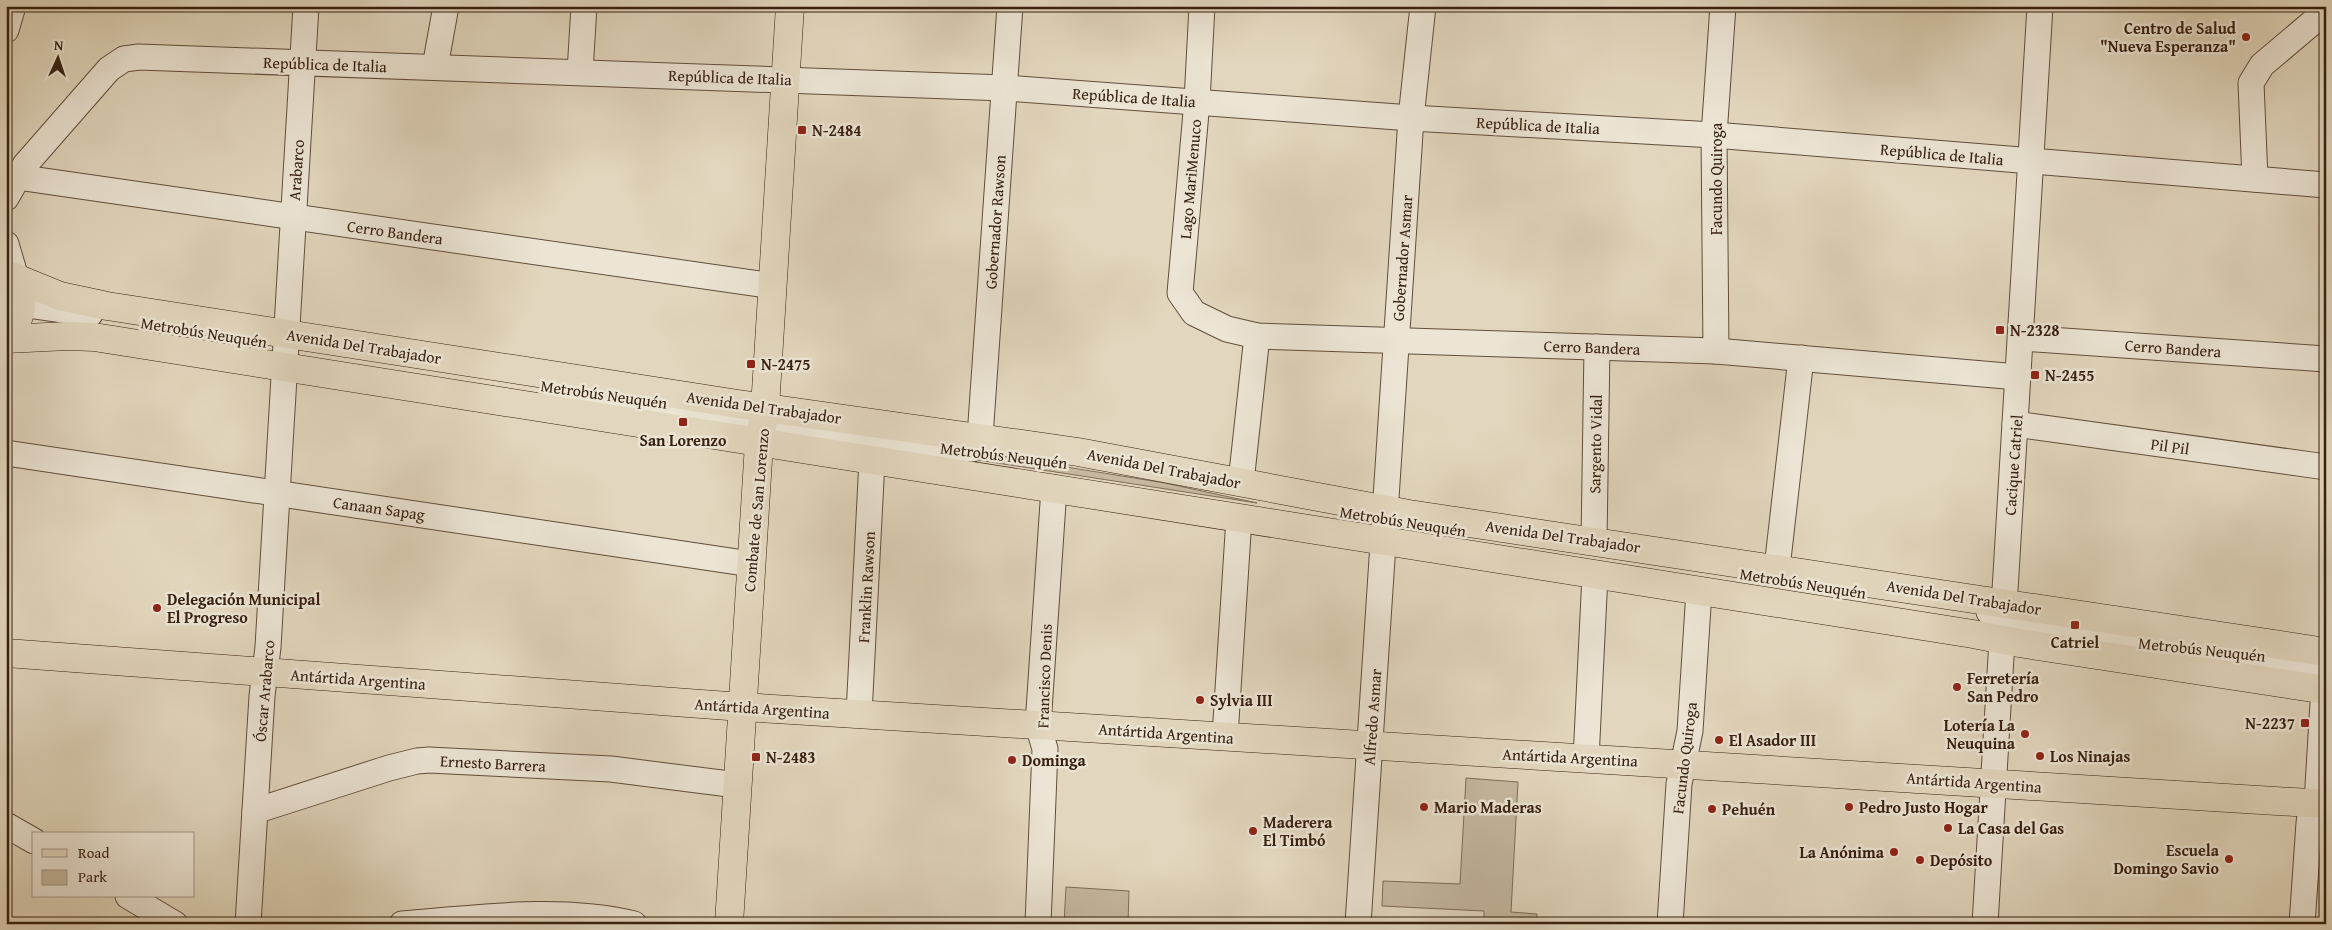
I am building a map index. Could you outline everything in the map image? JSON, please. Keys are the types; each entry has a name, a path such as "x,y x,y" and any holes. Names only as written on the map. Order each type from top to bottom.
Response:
{"main road":[{"name":"Combate de San Lorenzo","path":"729,924 751,564 773,286 790,6"},
{"name":"Avenida Del Trabajador","path":"12,302 45,291 82,302 286,351 763,424 980,437 1078,452 1241,482 1385,524 1595,575 1699,591 2003,621 2325,670"},
{"name":"Avenida Del Trabajador","path":"6,339 67,336 94,337 286,351 763,424 872,460 1239,518 1385,524 1594,541 1777,568 2003,621 2325,670"},
{"name":"Antártida Argentina","path":"6,653 742,707 2321,804"}],"street":[{"path":"6,30 13,6"},
{"name":"Arabarco","path":"286,351 306,6"},
{"path":"436,67 446,6"},
{"path":"580,72 584,6"},
{"name":"Gobernador Rawson","path":"980,437 1010,6"},
{"name":"Lago MariMenuco","path":"1180,292 1197,101 1202,6"},
{"name":"Gobernador Asmar","path":"1385,524 1410,118 1423,6"},
{"name":"Facundo Quiroga","path":"1716,351 1714,135 1723,6"},
{"name":"Cacique Catriel","path":"1984,924 2032,162 2040,6"},
{"path":"2254,179 2252,83 2262,65 2326,11"},
{"name":"República de Italia","path":"12,188 36,151 109,69 124,59 139,57 1005,88 1410,118 1714,135 2326,185"},
{"name":"Cerro Bandera","path":"12,188 293,218 773,286"},
{"path":"6,244 12,302"},
{"name":"Cerro Bandera","path":"1180,292 1194,313 1227,329 1257,336 1716,351 2018,377"},
{"name":"Metrobús Neuquén","path":"12,302 286,351"},
{"path":"1241,482 1257,336"},
{"name":"Cerro Bandera","path":"2021,338 2326,359"},
{"name":"Sargento Vidal","path":"1594,541 1597,347"},
{"name":"Óscar Arabarco","path":"248,924 286,351"},
{"path":"1777,568 1801,358"},
{"name":"Metrobús Neuquén","path":"763,424 902,443 1005,453 1180,481 1385,524 2003,621"},
{"name":"Pil Pil","path":"2015,424 2326,467"},
{"name":"Canaan Sapag","path":"6,453 751,564"},
{"name":"Franklin Rawson","path":"859,714 872,460"},
{"name":"Francisco Denis","path":"1038,924 1045,749 1038,725 1054,488"},
{"path":"1224,736 1239,518"},
{"name":"Alfredo Asmar","path":"1358,924 1385,524"},
{"path":"1586,759 1595,575"},
{"name":"Facundo Quiroga","path":"1670,924 1678,793 1682,764 1690,731 1699,591"},
{"path":"2302,924 2310,815 2321,804 2325,670"},
{"name":"Ernesto Barrera","path":"255,811 389,768 429,760 621,770 738,785"},
{"path":"6,825 32,840"},
{"path":"131,898 175,924"},
{"path":"402,924 520,916 589,916 634,924"}],"green space":[{"path":"906,449 1005,457 1165,483 1257,503"},
{"path":"1466,778 1518,782 1511,912 1537,914 1536,924 1484,924 1484,911 1382,906 1383,881 1460,884"},
{"path":"1066,887 1129,891 1128,924 1064,924"}],"place":[{"name":"Centro de Salud \"Nueva Esperanza\"","path":"2246,37"},
{"name":"N-2484","path":"802,130"},
{"name":"N-2328","path":"2000,330"},
{"name":"N-2475","path":"751,364"},
{"name":"N-2455","path":"2035,375"},
{"name":"San Lorenzo","path":"683,422"},
{"name":"Delegación Municipal El Progreso","path":"157,608"},
{"name":"Catriel","path":"2075,625"},
{"name":"Ferretería San Pedro","path":"1957,687"},
{"name":"Sylvia III","path":"1200,700"},
{"name":"N-2237","path":"2305,723"},
{"name":"Lotería La Neuquina","path":"2025,734"},
{"name":"El Asador III","path":"1719,740"},
{"name":"Los Ninajas","path":"2040,756"},
{"name":"N-2483","path":"756,757"},
{"name":"Dominga","path":"1012,760"},
{"name":"Mario Maderas","path":"1424,807"},
{"name":"Pedro Justo Hogar","path":"1849,807"},
{"name":"Pehuén","path":"1712,809"},
{"name":"La Casa del Gas","path":"1948,828"},
{"name":"Maderera El Timbó","path":"1253,831"},
{"name":"La Anónima","path":"1894,852"},
{"name":"Escuela Domingo Savio","path":"2229,859"},
{"name":"Depósito","path":"1920,860"}]}
